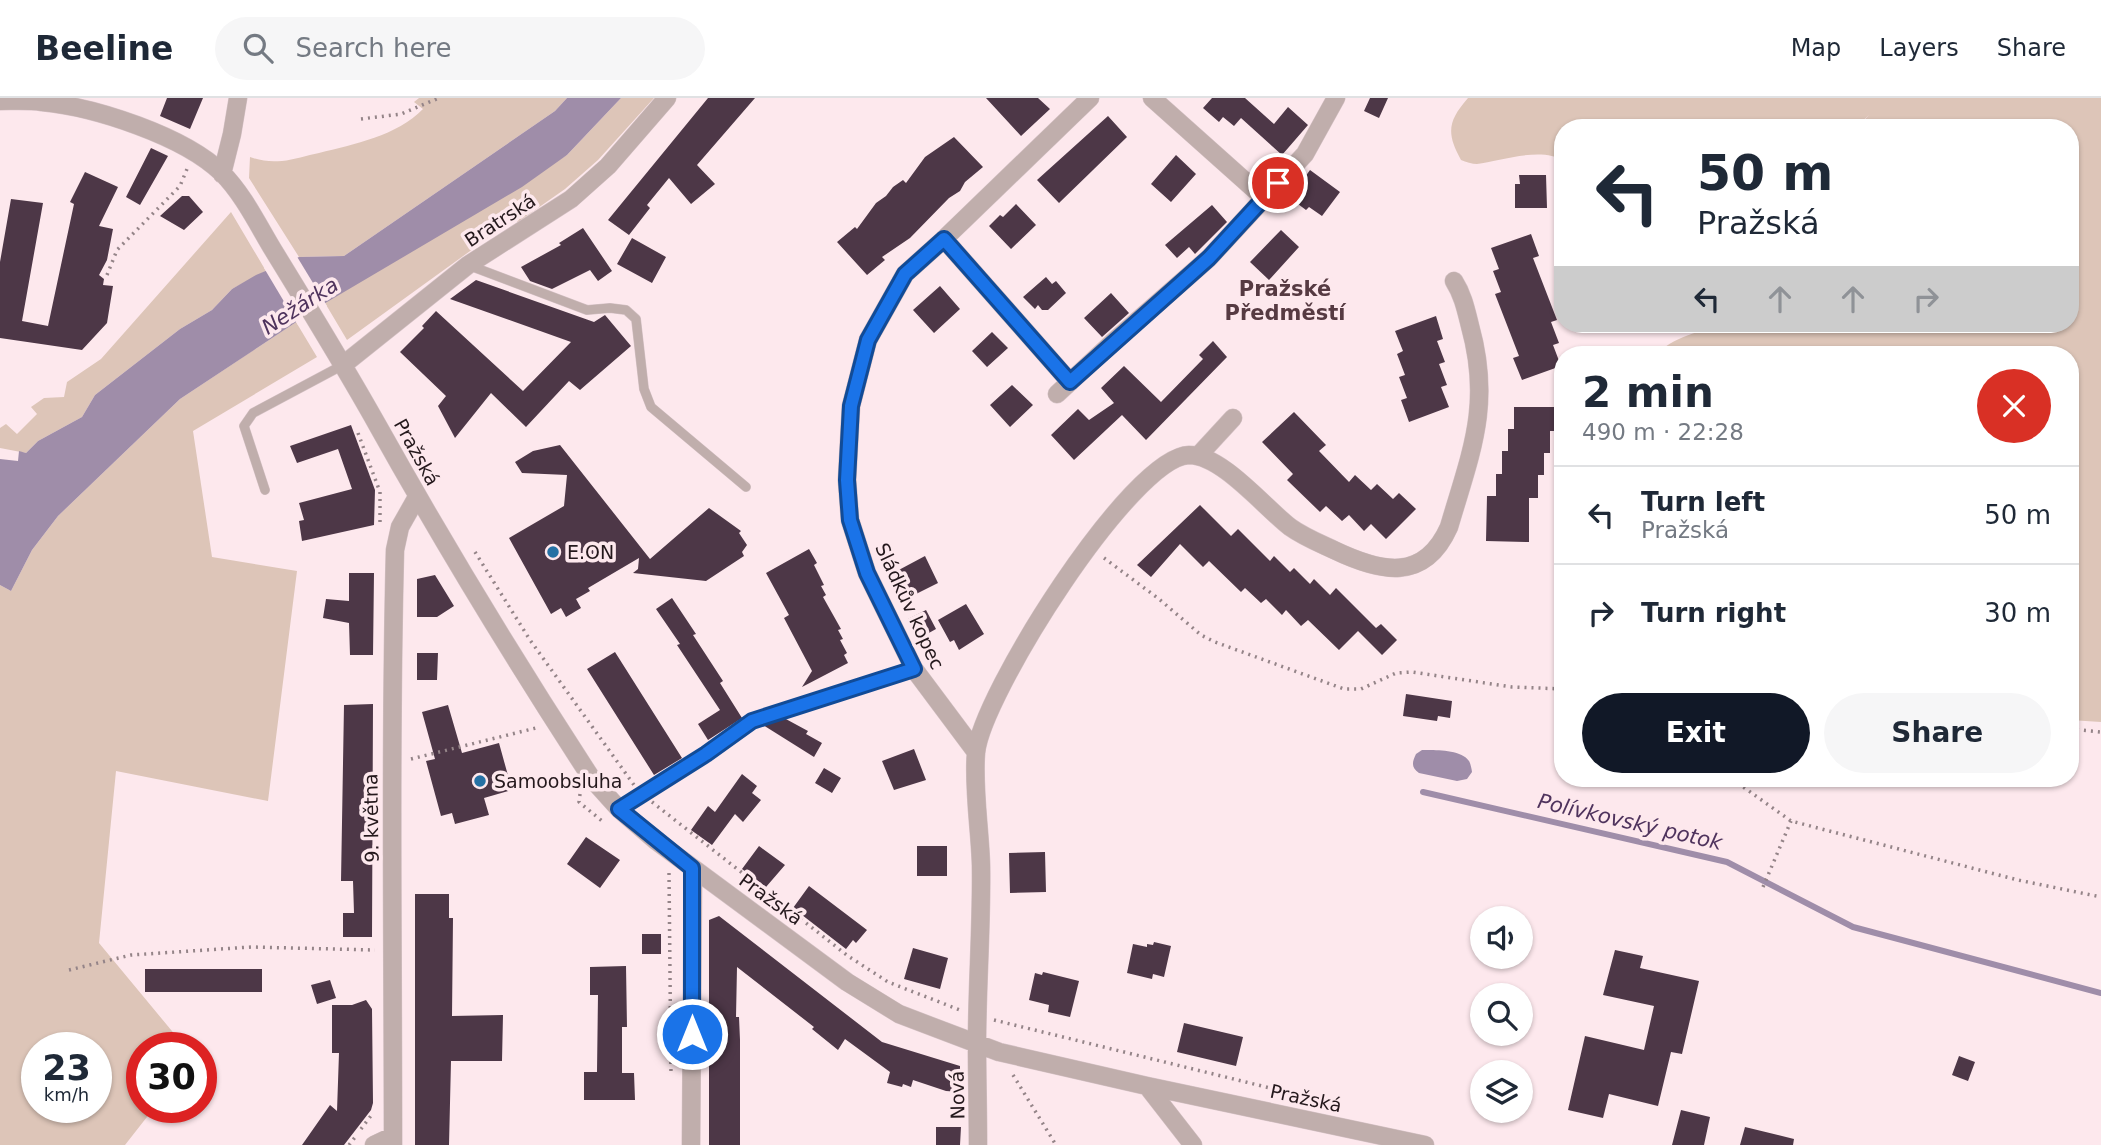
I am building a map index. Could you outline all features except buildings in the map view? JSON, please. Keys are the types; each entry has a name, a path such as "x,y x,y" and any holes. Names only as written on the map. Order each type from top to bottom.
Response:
{"street":[{"path":"0,101 40,101 67,105 114,118 167,137 195,152 222,174 238,98"},
{"name":"Bratrská","path":"340,359 468,265 571,199 608,166 667,98"},
{"name":"Sládkův kopec","path":"976,752 914,669 867,573 850,520 847,480 851,406 868,340 905,274 1090,98"},
{"path":"1152,98 1264,198"},
{"path":"1057,394 1209,258 1305,153 1336,98"},
{"name":"Pražská","path":"222,174 244,203 340,359 417,497 592,779 619,809 692,868 870,997 899,1014 977,1044 999,1052 1147,1086 1424,1145"},
{"path":"944,239 1070,382"},
{"path":"977,1044 981,866 976,752 995,699 1052,596 1088,547 1162,466 1178,457 1198,456 1218,464 1290,527 1354,560 1376,566 1407,568 1428,559 1449,527 1480,414 1476,350 1464,301 1454,281"},
{"path":"1198,456 1233,418"},
{"name":"9. května","path":"393,1141 392,760 395,551 400,527 417,497"},
{"path":"691,1145 692,868"},
{"name":"Nová","path":"977,1044 978,1145"},
{"path":"1147,1086 1193,1145"},
{"path":"374,1145 393,1141"}],"lane":[{"path":"468,265 587,310 626,310 636,319 644,389 651,407 746,487"},
{"path":"265,490 244,426 253,413 340,359"},
{"path":"619,809 706,754 752,721 914,669"}],"path":[{"path":"360,119 401,114 439,98"},
{"path":"107,275 117,250 180,186 188,167"},
{"path":"355,425 380,492 380,528"},
{"path":"1088,547 1160,599 1201,635 1344,689 1361,690 1396,673 1412,673 1512,687 1554,689"},
{"path":"545,660 642,794 848,956 888,982 978,1016 1074,1042 1327,1102 1336,1125"},
{"path":"413,759 556,723"},
{"path":"2079,730 2101,732"},
{"path":"1743,787 1791,821 2018,880 2101,897"},
{"path":"580,790 579,802 609,826"},
{"path":"1763,887 1791,821"},
{"path":"660,866 670,874 671,1076"},
{"path":"69,970 131,956 251,947 394,951"},
{"path":"999,1052 1056,1145"}],"shaded area":[{"path":"419,98 567,98 555,111 344,256 299,257 249,178 250,157 266,161 287,160 374,138 413,118 423,109 414,102"},
{"path":"621,98 654,98 598,160 565,189 518,222 513,220 347,340 325,303 567,155"},
{"path":"1468,98 2101,98 2101,722 2079,721 2079,346 1667,346 1694,333 2079,333 2079,119 1865,119 1869,115 1865,119 1554,119 1554,157 1521,156 1475,164 1461,160 1453,142 1451,128 1456,114"},
{"path":"231,212 266,271 232,289 212,310 180,329 95,395 82,417 38,441 26,453 0,448 0,428 6,424 17,434 37,414 31,407 44,398 64,397 67,382 101,359"},
{"path":"296,322 317,357 193,431 212,557 297,571 268,801 116,771 99,943 173,1032 126,1032 126,1123 142,1123 125,1145 0,1145 0,585 11,591 32,550 58,516 180,399"}],"water":[{"name":"Nežárka","path":"567,98 621,98 567,155 522,187 322,305 180,399 58,516 32,550 11,591 0,585 0,459 18,461 19,451 26,453 38,441 82,417 95,395 180,329 212,310 232,289 256,275 299,257 344,256 555,111"},
{"path":"1422,750 1460,754 1469,761 1472,772 1467,779 1457,781 1419,773 1413,767 1413,762 1416,754"}],"pier":[{"path":"296,255 327,306 298,325 264,268"}],"waterway":[{"name":"Polívkovský potok","path":"1423,792 1727,862 1853,927 2101,993"}],"place":[{"name":"E.ON","path":"553,552"},
{"name":"Samoobsluha","path":"480,781"}],"district":[{"name":"Pražské Předměstí","path":"1285,301"}],"route":[{"path":"692,1034 692,868 654,840 619,809 706,754 752,721 914,669 867,573 850,520 847,480 851,406 868,340 905,274 944,239 1070,382 1209,258 1278,183"}]}
